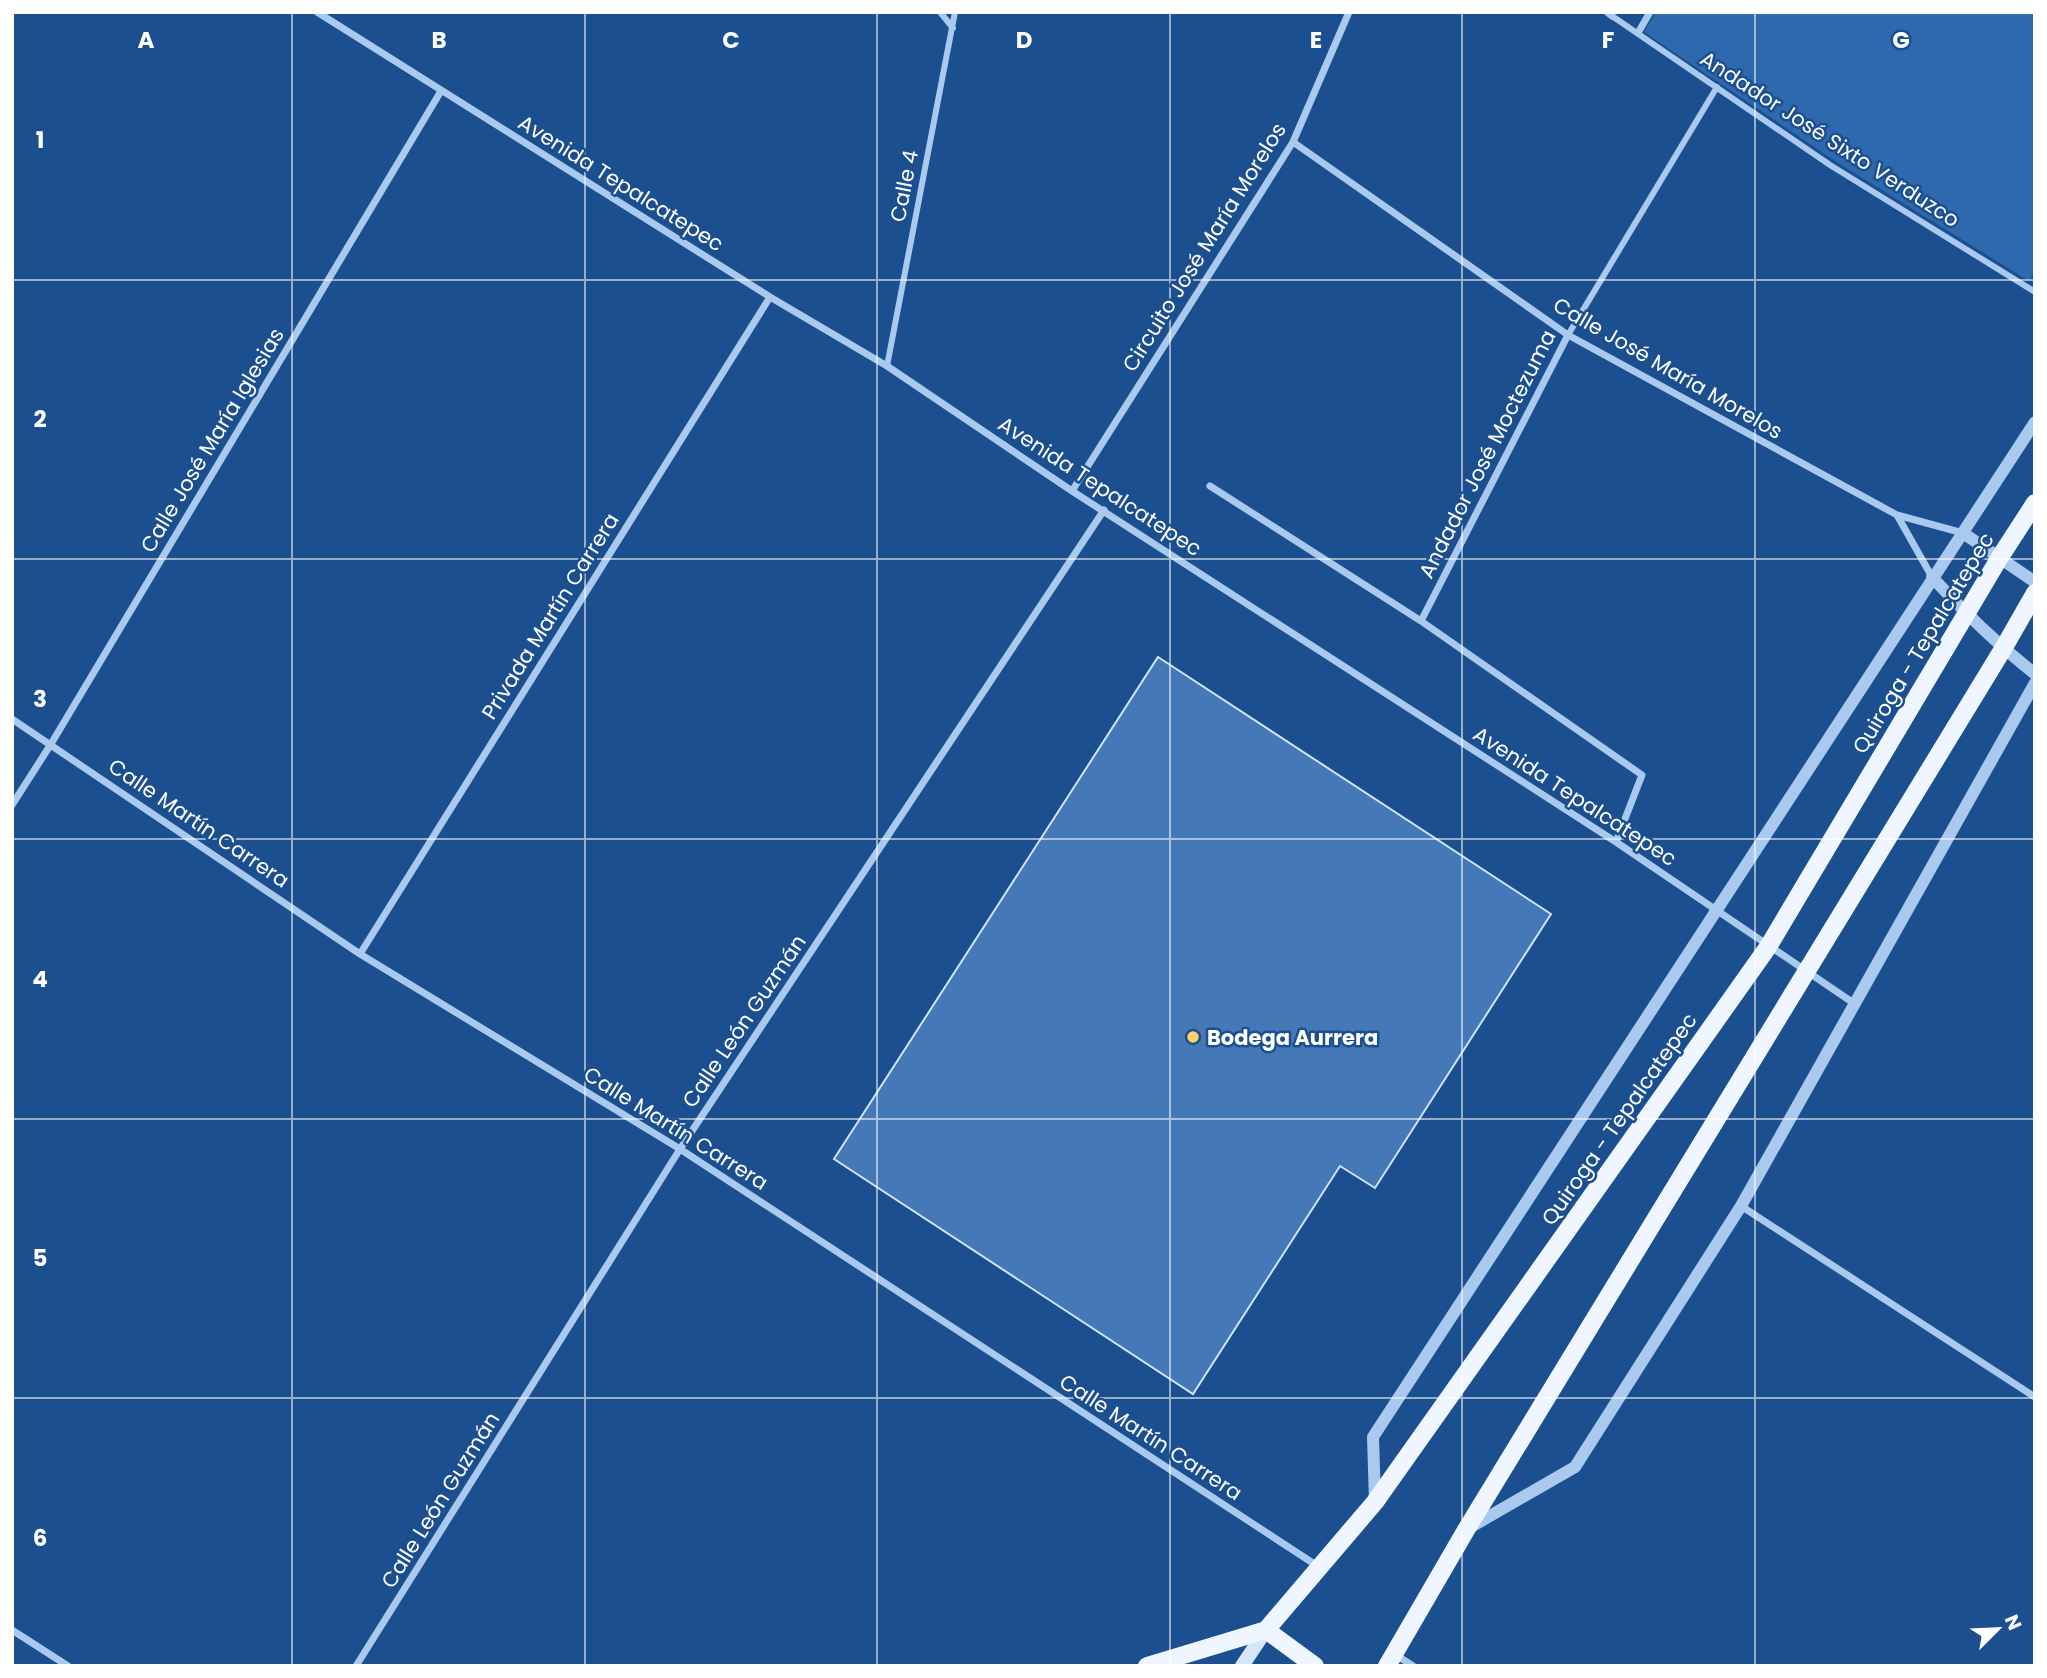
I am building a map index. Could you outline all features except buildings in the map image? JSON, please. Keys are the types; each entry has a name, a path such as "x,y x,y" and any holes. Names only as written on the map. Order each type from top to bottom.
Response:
{"main road":[{"name":"Quiroga - Tepalcatepec","path":"1266,1630 1375,1502 1768,947 2035,502"},
{"path":"1391,1660 1466,1530 2035,593"},
{"path":"1147,1666 1266,1630"},
{"path":"1242,1666 1266,1630"},
{"path":"1266,1630 1315,1666"}],"street":[{"name":"Avenida Tepalcatepec","path":"317,12 770,297 887,366 1072,491 1616,842 1855,1004"},
{"path":"940,12 953,28"},
{"name":"Calle 4","path":"887,366 956,12"},
{"name":"Circuito José María Morelos","path":"1072,491 1293,142 1349,12"},
{"path":"1638,33 1650,12"},
{"name":"Andador José Sixto Verduzco","path":"1610,14 1830,165 2035,292"},
{"name":"Andador José Moctezuma","path":"1421,621 1568,335 1717,87"},
{"name":"Calle José María Iglesias","path":"12,805 441,90"},
{"name":"Calle José María Morelos","path":"1293,142 1568,335 1896,515 1963,533"},
{"name":"Privada Martín Carrera","path":"360,954 770,297"},
{"path":"1375,1502 1373,1437 2035,422"},
{"path":"1210,486 1421,621 1642,775 1616,842"},
{"name":"Calle León Guzmán","path":"356,1666 680,1149 1104,510"},
{"path":"1896,515 1932,577 1966,615 2035,674"},
{"path":"1963,533 2035,582"},
{"path":"1466,1530 1575,1467 1741,1206 2035,683"},
{"name":"Calle Martín Carrera","path":"12,719 360,954 680,1149 1320,1568"},
{"path":"1741,1206 2035,1397"},
{"path":"12,1630 68,1666"},
{"path":"1391,1660 1413,1666"}],"shaded area":[{"path":"1656,12 2035,12 2035,270 2029,281 1835,161 1644,32"}],"place":[{"name":"Bodega Aurrera","path":"1193,1037"}]}
